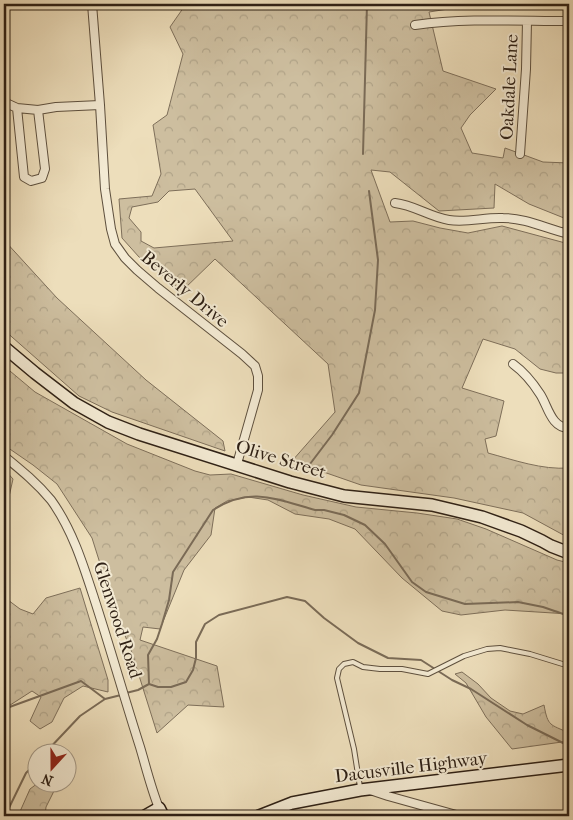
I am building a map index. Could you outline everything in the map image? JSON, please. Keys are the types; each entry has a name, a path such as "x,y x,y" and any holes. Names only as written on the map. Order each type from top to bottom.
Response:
{"street":[{"name":"Beverly Drive","path":"92,4 105,189 111,229 116,244 125,258 137,270 242,354 254,366 258,376 258,390 237,464"},
{"path":"415,24 569,20"},
{"name":"Oakdale Lane","path":"520,154 526,69 527,21"},
{"path":"4,102 17,108 38,110 56,107 100,105"},
{"path":"17,108 24,177 31,181 42,178 45,170 38,110"},
{"path":"395,203 417,208 435,217 449,220 518,219 569,234"},
{"name":"Olive Street","path":"4,346 35,374 74,403 108,422 139,434 290,482 344,496 432,505 482,517 521,531 542,540 550,546 569,552"},
{"path":"513,364 520,369 541,395 553,420 565,428 569,428"},
{"name":"Glenwood Road","path":"4,456 30,477 50,500 63,519 73,540 161,812"},
{"name":"Dacusville Highway","path":"260,816 292,803 364,789 569,765"},
{"path":"364,789 460,816"},
{"path":"145,816 161,812"}],"lane":[{"path":"364,789 337,678 339,669 344,664 353,662 380,669 402,669 428,674 464,656 487,649 500,648 530,654 569,666"}],"green space":[{"path":"186,4 462,4 461,7 429,12 443,71 496,89 470,115 461,128 472,153 503,158 505,148 543,162 569,163 569,220 529,204 495,184 494,208 439,211 390,172 371,170 390,222 413,221 468,233 502,226 569,244 569,373 556,373 540,369 515,349 483,339 462,388 504,401 496,436 485,439 488,453 538,466 569,468 569,538 523,513 454,498 361,485 292,461 335,412 328,364 215,259 182,291 139,257 122,238 119,199 152,196 161,174 153,125 167,115 183,54 170,27","holes":["195,189 233,241 154,248 141,241 141,232 129,218 132,207 158,202 169,191"]},
{"path":"4,240 57,298 146,380 223,441 225,451 112,412 79,396 4,330"},
{"path":"4,366 35,392 127,444 195,471 210,475 231,474 303,495 356,507 457,519 486,529 557,560 569,563 569,614 505,610 461,615 442,611 402,578 355,529 329,519 295,514 268,500 248,497 227,501 215,508 211,535 184,570 160,629 143,627 140,640 217,666 224,707 188,705 157,733 131,650 116,614 92,538 57,484 4,445"},
{"path":"4,469 13,479 4,519"},
{"path":"80,588 108,680 108,692 83,686 64,698 52,722 40,729 30,721 41,697 32,691 4,709 4,597 20,609 33,614 46,598"},
{"path":"462,672 478,684 491,698 510,711 523,714 544,705 551,724 569,733 569,741 512,749 486,717 466,683 455,674"},
{"path":"29,792 54,792 46,807 45,816 18,816"}],"waterway":[{"path":"363,154 367,4"},
{"path":"310,464 332,435 359,393 375,310 378,260 369,191"},
{"path":"149,684 148,655 157,639 162,624 169,600 173,572 213,510 239,498 263,497 275,499 315,510 324,510 344,515 365,525 385,544 412,582 426,592 465,604 518,602 543,607 569,616"},
{"path":"149,684 158,687 171,687 186,682 193,670 196,658 196,642 205,624 219,615 287,597 305,601 324,618 358,643 388,658 421,660 527,725 569,746"},
{"path":"4,709 81,681 105,699"},
{"path":"126,693 138,690 149,684"},
{"path":"55,742 80,716 105,699 121,695"},
{"path":"5,816 28,771"}]}
